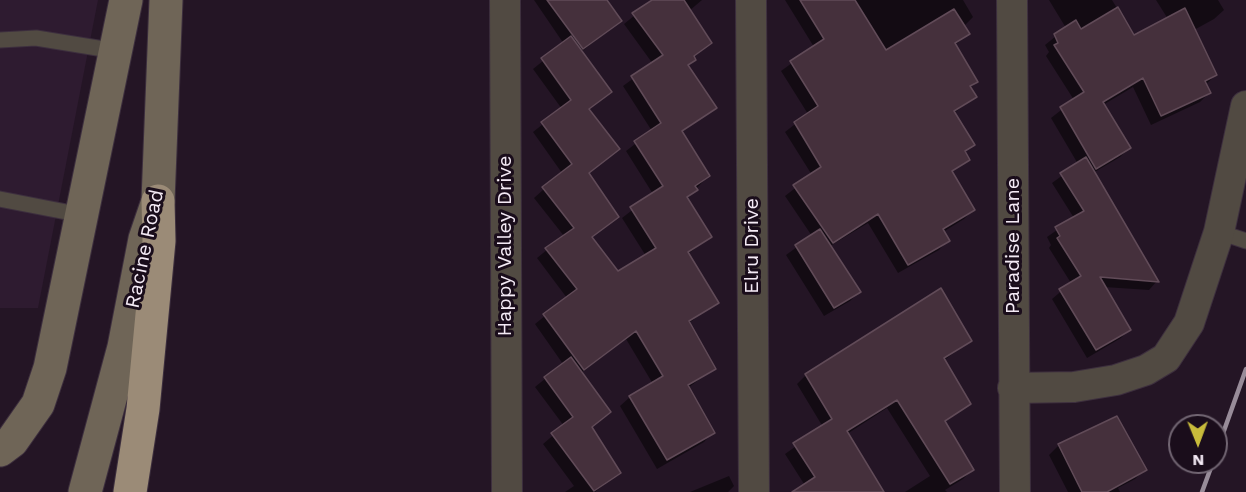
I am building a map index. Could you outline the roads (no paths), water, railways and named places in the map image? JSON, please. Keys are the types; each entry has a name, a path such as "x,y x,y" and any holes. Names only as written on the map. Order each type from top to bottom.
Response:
{"highway":[{"path":"130,492 143,409 159,241 158,201"}],"main road":[{"path":"0,450 12,441 28,420 38,404 46,383 126,0"},
{"name":"Racine Road","path":"85,492 124,347 145,239 158,201 166,0"}],"street":[{"name":"Happy Valley Drive","path":"505,0 507,492"},
{"name":"Elru Drive","path":"751,0 754,492"},
{"name":"Paradise Lane","path":"1012,0 1015,492"},
{"path":"1013,388 1074,387 1116,380 1146,370 1166,358 1189,323 1232,236 1246,106"}],"lane":[{"path":"0,40 36,38 116,51"},
{"path":"0,199 82,215"}],"railway":[{"path":"1228,419 1246,369"},
{"path":"1202,492 1209,474"}]}
